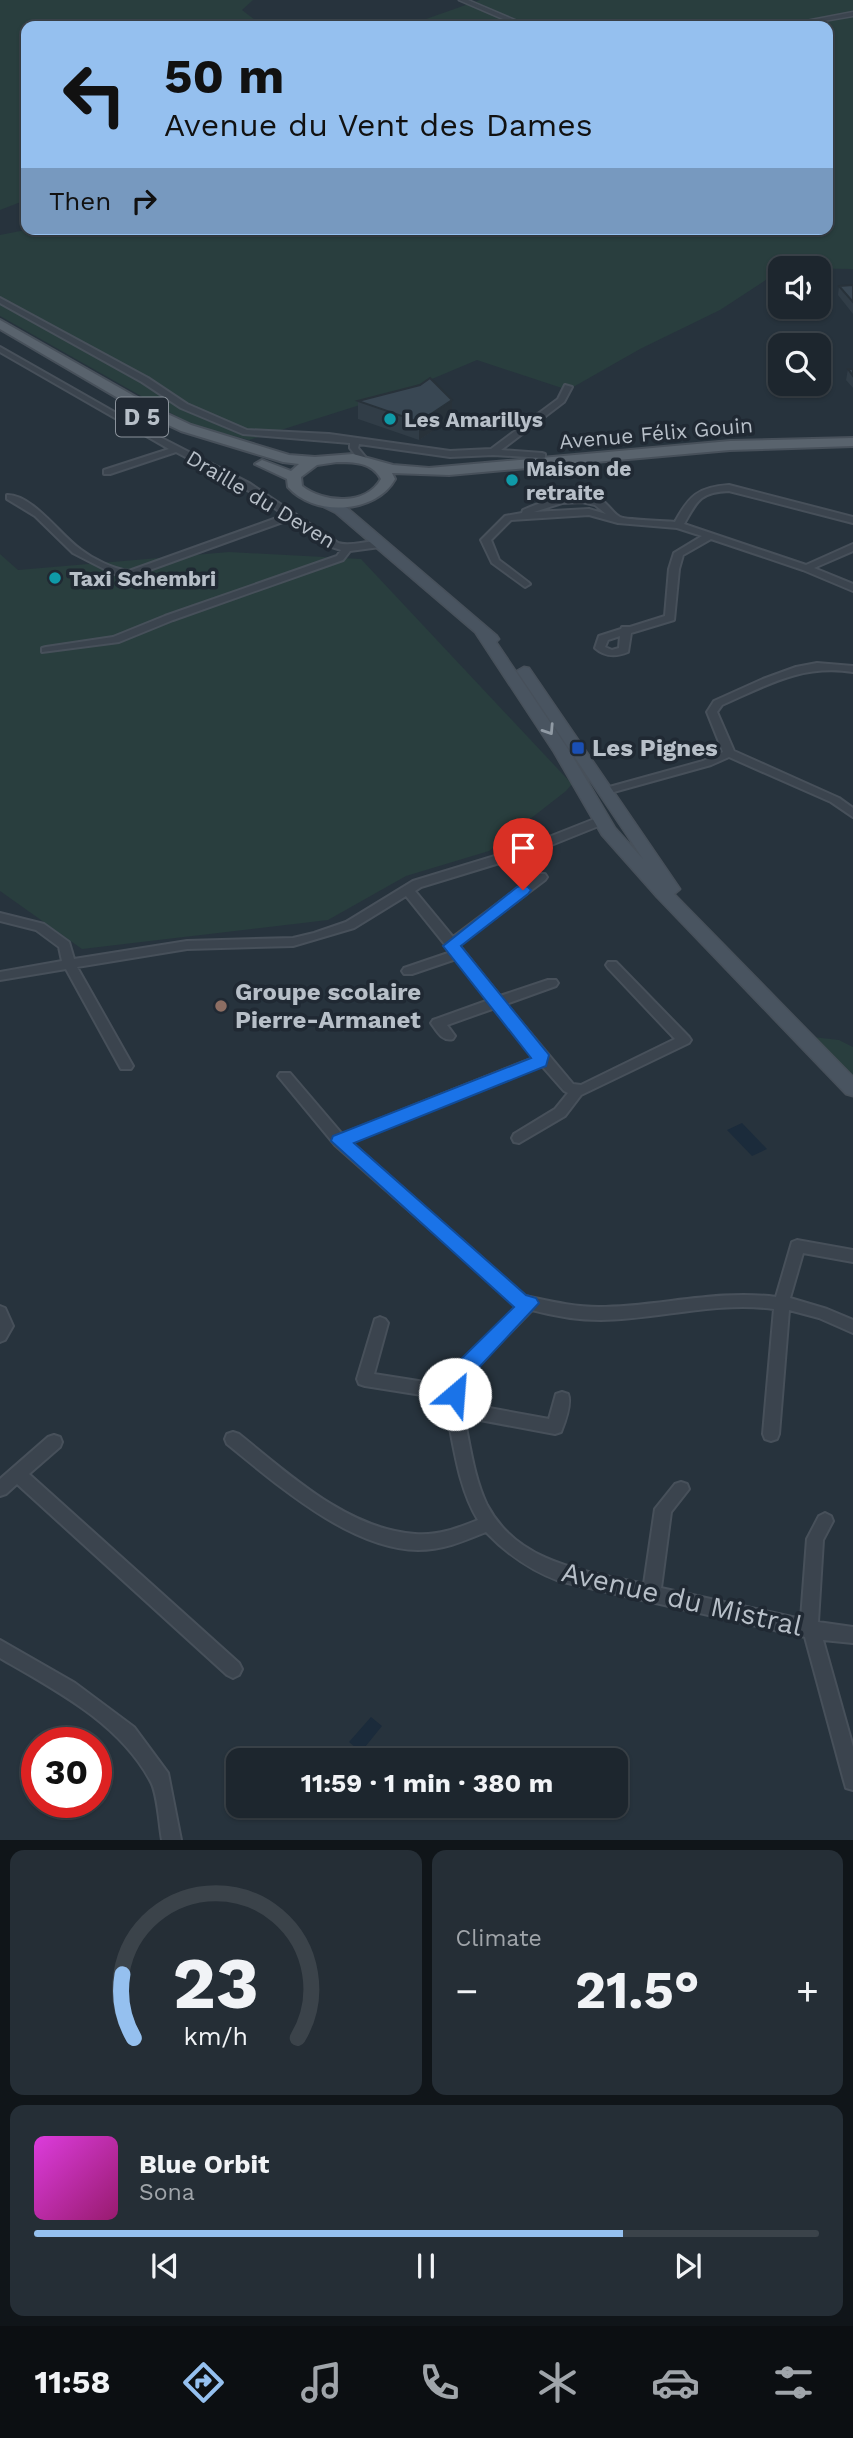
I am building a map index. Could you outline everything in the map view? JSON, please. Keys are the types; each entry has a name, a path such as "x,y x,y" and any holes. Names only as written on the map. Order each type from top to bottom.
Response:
{"main road":[{"name":"D 5","path":"0,324 121,395 186,428 288,459 316,461"},
{"name":"D 5","path":"0,335 151,422 182,437 293,477"},
{"name":"Avenue Félix Gouin","path":"316,461 357,450 379,466 391,470 421,471 788,443 853,442"},
{"name":"Avenue Félix Gouin","path":"387,484 799,450 853,448"},
{"path":"316,461 301,468 293,477 299,492 341,510 482,633 496,641 526,674 629,828 709,938"},
{"path":"325,502 346,503 366,499 380,492 387,484 387,474 379,466"},
{"path":"363,528 360,512 366,499"},
{"path":"482,633 524,692 605,826 663,893 853,1089"},
{"path":"587,795 593,788 605,790"},
{"path":"605,826 619,833 629,828"}],"street":[{"path":"462,0 513,21"},
{"path":"812,21 853,14"},
{"path":"0,300 145,380 184,406 246,432 329,437 357,450 450,454 493,452 542,456"},
{"name":"Draille du Deven","path":"0,349 112,414 246,485 335,545 347,549 380,544"},
{"path":"493,452 561,400 568,387"},
{"path":"107,472 178,449"},
{"path":"678,526 689,504 703,493 720,488 735,488 853,520"},
{"path":"10,497 38,514 76,551 117,572 130,574 292,516"},
{"path":"525,584 495,562 486,540 508,518 589,512 618,520 678,526 806,568 853,588"},
{"path":"626,629 670,618 674,569 679,553 710,536"},
{"path":"806,568 853,547"},
{"path":"46,650 115,640 169,618 340,558 347,549"},
{"path":"853,669 838,666 798,668 718,703 712,712 729,753 835,800 853,813"},
{"path":"605,790 707,763 729,753"},
{"path":"0,976 187,945 293,942 350,925 417,884 605,826"},
{"path":"408,971 455,950 541,877"},
{"path":"408,890 569,1088 576,1090 593,1085 684,1040 612,965"},
{"path":"0,917 40,927 65,945 69,964 126,1066"},
{"path":"448,1036 439,1023 552,983"},
{"path":"340,1141 531,1067 540,1061 540,1055"},
{"path":"285,1076 340,1141 520,1301 550,1309 609,1314 751,1299 782,1301 829,1314 853,1327"},
{"path":"519,1138 560,1114 572,1101 576,1090"},
{"path":"771,1434 782,1301 797,1246 853,1256"},
{"path":"454,1401 462,1371 529,1303"},
{"path":"0,1312 5,1326 0,1336"},
{"path":"380,1323 365,1378 555,1427 562,1399"},
{"name":"Avenue du Mistral","path":"454,1401 473,1498 488,1524 535,1563 559,1573 651,1594 811,1629 853,1635"},
{"path":"233,1439 317,1506 372,1531 411,1542 446,1539 488,1524"},
{"path":"0,1489 54,1442"},
{"path":"17,1474 233,1669"},
{"path":"651,1594 663,1509 681,1489"},
{"path":"825,1521 815,1539 811,1629 853,1782"},
{"path":"0,1648 69,1689 128,1733 161,1780 172,1839"}],"green space":[{"path":"0,0 253,0 242,10 256,21 21,21 21,202 0,210"},
{"path":"480,0 853,0 853,269 831,269 831,256 768,256 768,279 720,310 640,349 568,390 477,360 401,392 249,440 192,425 0,316 0,235 21,231 21,235 833,235 833,21 420,21"},
{"path":"229,552 361,559 572,784 489,851 406,876 328,920 82,949 0,891 0,554 18,570"},
{"path":"813,1037 839,1040 853,1047 853,1078"}],"water":[{"path":"742,1123 767,1149 752,1156 727,1130"},
{"path":"371,1717 382,1726 364,1748 356,1748 349,1742"}],"building":[{"path":"853,285 853,302 839,286"},
{"path":"430,378 452,400 419,422 358,401 420,385"}],"place":[{"name":"Les Amarillys","path":"390,419"},
{"name":"Maison de retraite","path":"512,480"},
{"name":"Taxi Schembri","path":"55,578"},
{"name":"Les Pignes","path":"578,748"},
{"name":"Groupe scolaire Pierre-Armanet","path":"221,1006"}],"route":[{"path":"455,1394 462,1371 529,1303 520,1301 340,1141 531,1067 540,1061 540,1055 451,946 523,890"}]}
